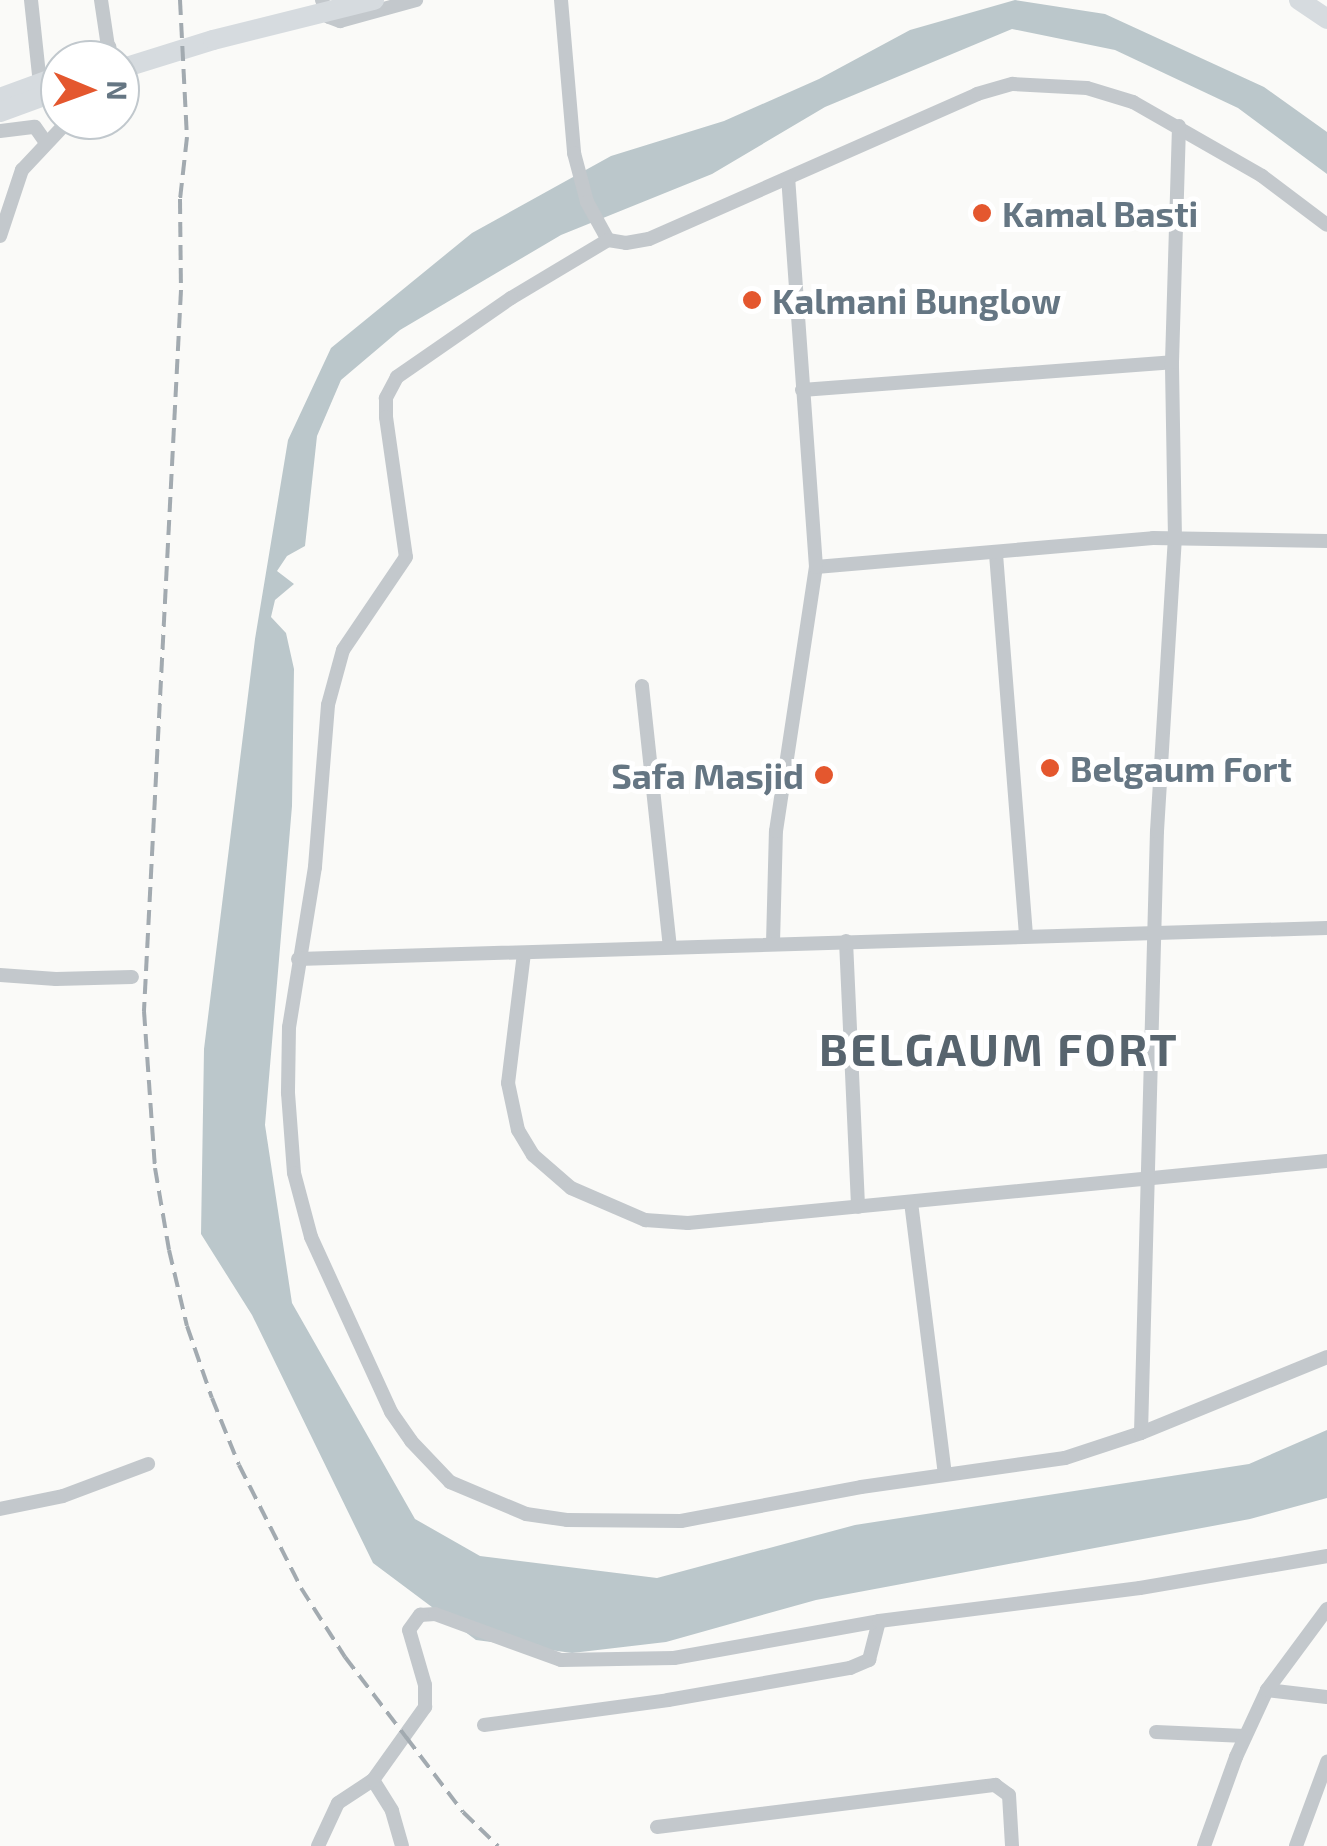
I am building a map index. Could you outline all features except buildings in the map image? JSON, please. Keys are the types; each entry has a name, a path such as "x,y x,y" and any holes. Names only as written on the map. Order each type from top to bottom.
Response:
{"main road":[{"path":"140,47 323,0"},
{"path":"140,63 213,40 374,0"},
{"path":"1299,0 1327,19"},
{"path":"1315,0 1327,8"},
{"path":"0,98 40,79"},
{"path":"0,112 40,97"}],"street":[{"path":"31,0 41,40"},
{"path":"102,0 107,40"},
{"path":"323,0 329,18 340,21 416,0"},
{"path":"561,0 574,152 587,202 608,240"},
{"path":"0,90 40,78"},
{"path":"1327,225 1262,176 1179,126 1112,93 1048,84 1012,84 977,94 648,239 626,243 608,240 412,363 386,398 390,460 406,534 406,556 350,638 334,676 316,867 289,1028 288,1093 294,1173 312,1237 391,1412 411,1442 450,1482 526,1514 644,1522 730,1515 945,1474 1065,1458 1142,1432 1327,1358"},
{"path":"1142,1432 1155,930 1175,539 1172,362 1179,126"},
{"path":"0,131 35,127 46,143"},
{"path":"0,236 16,181 49,140"},
{"path":"774,942 776,831 816,568 788,179"},
{"path":"802,390 1172,362"},
{"path":"816,568 1175,539 1327,542"},
{"path":"996,554 1026,935"},
{"path":"642,686 670,947"},
{"path":"298,959 1155,930 1327,928"},
{"path":"846,941 858,1207"},
{"path":"524,953 511,1047 511,1103 518,1130 533,1155 553,1174 603,1204 645,1220 665,1223 858,1207 1327,1162"},
{"path":"0,975 56,980 132,977"},
{"path":"911,1202 945,1474"},
{"path":"0,1509 63,1496 148,1464"},
{"path":"318,1846 338,1802 374,1780 425,1708 425,1686 409,1630 420,1614 436,1614 544,1657 589,1661 690,1656 879,1621 1158,1586 1327,1556"},
{"path":"1204,1846 1245,1736 1267,1690 1327,1609"},
{"path":"484,1725 700,1695 863,1664 874,1651 879,1621"},
{"path":"1267,1690 1327,1697"},
{"path":"1156,1732 1245,1736"},
{"path":"1296,1846 1327,1762"},
{"path":"374,1780 392,1811 402,1846"},
{"path":"657,1828 994,1785 1009,1795 1012,1845 1002,1846"}],"shaded area":[{"path":"1015,0 1105,14 1264,87 1327,132 1327,174 1238,108 1115,50 1012,29 825,107 712,174 561,235 400,330 341,380 317,436 305,546 287,556 277,571 294,584 275,600 271,617 286,633 294,669 292,806 265,1125 292,1303 415,1519 480,1556 657,1578 855,1525 1249,1464 1327,1430 1327,1498 1250,1519 816,1600 666,1642 572,1653 476,1640 373,1563 252,1315 201,1234 204,1049 255,639 288,440 331,348 472,233 611,156 724,121 819,79 910,30"}],"railway":[{"path":"180,0 187,137 180,199 181,290 144,1011 155,1168 169,1250 187,1326 212,1398 239,1465 301,1588 345,1657 463,1812 498,1846"}],"place":[{"name":"Kamal Basti","path":"982,213"},
{"name":"Kalmani Bunglow","path":"752,300"},
{"name":"Belgaum Fort","path":"1050,768"},
{"name":"Safa Masjid","path":"824,775"}],"district":[{"name":"BELGAUM FORT","path":"999,1049"}]}
